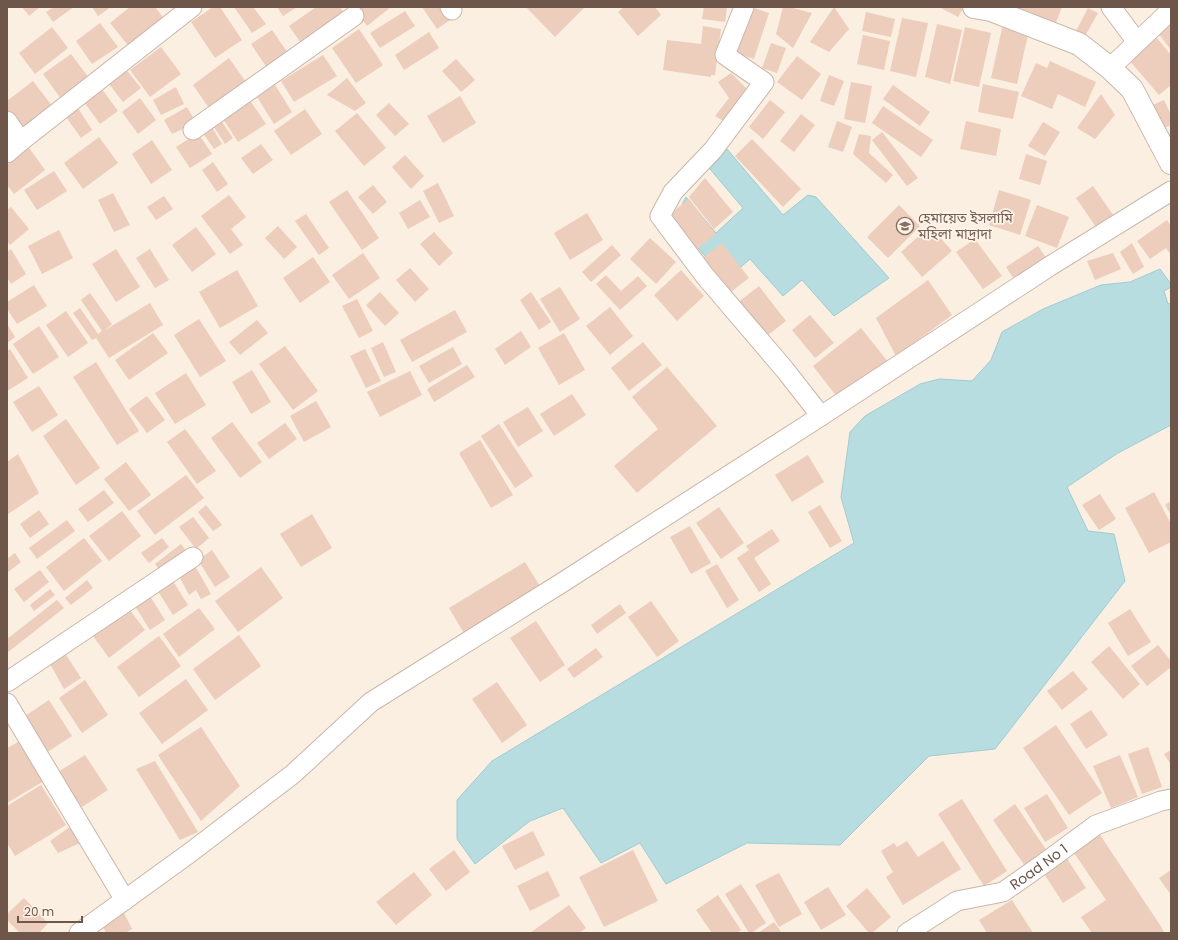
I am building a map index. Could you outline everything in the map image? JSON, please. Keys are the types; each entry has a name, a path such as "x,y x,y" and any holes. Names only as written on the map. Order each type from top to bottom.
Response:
{"street":[{"path":"7,153 192,7"},
{"path":"744,7 725,55 764,82 713,150 673,192 660,216 705,276 785,370 821,416"},
{"path":"974,7 991,10 1079,44 1110,68 1132,89 1171,163"},
{"path":"1111,7 1137,42"},
{"path":"1110,68 1171,10"},
{"path":"192,130 354,16"},
{"path":"7,121 21,141"},
{"path":"79,933 191,852 293,774 371,702 560,584 1050,266 1171,191"},
{"path":"7,682 193,557"},
{"path":"7,703 125,900"},
{"name":"Road No 1","path":"907,933 957,901 1003,892 1044,864 1096,825 1161,801 1171,799"}],"water":[{"path":"727,149 783,215 808,195 816,197 889,278 834,316 802,280 783,296 750,259 726,280 689,238 675,218 686,197 716,233 743,208 710,169"},
{"path":"1160,269 1171,284 1171,287 1164,291 1168,304 1171,303 1171,425 1118,453 1067,487 1088,531 1114,534 1125,581 995,749 929,756 840,845 747,843 666,884 640,843 601,863 563,808 530,821 475,864 457,839 457,800 492,761 854,543 841,497 850,432 865,416 920,384 939,379 972,381 991,360 1002,332 1043,309 1101,285 1130,282"}],"building":[{"path":"22,7 40,7 29,16"},
{"path":"54,7 74,7 53,22 46,12"},
{"path":"92,7 111,7 98,16"},
{"path":"130,7 155,7 166,21 131,49 110,23"},
{"path":"213,7 220,7 242,40 215,58 191,22"},
{"path":"234,7 253,7 266,24 252,33"},
{"path":"277,7 297,7 283,16"},
{"path":"316,7 340,7 346,16 303,46 289,26"},
{"path":"352,7 391,7 367,26"},
{"path":"422,7 446,7 453,18 437,29"},
{"path":"526,7 585,7 555,37"},
{"path":"624,7 655,7 661,15 638,36 618,12"},
{"path":"704,7 727,7 725,22 702,19"},
{"path":"751,7 769,13 754,59 736,53"},
{"path":"783,7 789,7 812,13 793,48 776,34"},
{"path":"834,7 849,29 829,52 810,42"},
{"path":"939,7 964,7 958,17"},
{"path":"1011,7 1062,7 1055,25"},
{"path":"1088,8 1098,13 1085,36 1076,31"},
{"path":"405,11 415,26 380,48 370,33"},
{"path":"866,12 895,19 891,37 862,31"},
{"path":"902,18 928,23 916,77 890,71"},
{"path":"1171,22 1171,50 1158,33"},
{"path":"100,23 118,47 92,64 76,41"},
{"path":"937,24 962,30 950,84 925,77"},
{"path":"1003,24 1029,30 1017,84 991,78"},
{"path":"703,26 721,29 715,75 711,75 711,77 663,70 667,40 701,44"},
{"path":"52,27 68,48 35,74 19,53"},
{"path":"965,27 991,33 979,87 953,81"},
{"path":"359,29 383,65 356,83 332,48"},
{"path":"272,30 290,56 269,71 251,44"},
{"path":"429,32 439,48 404,70 395,55"},
{"path":"863,35 890,41 884,70 857,64"},
{"path":"1156,37 1171,55 1171,85 1159,95 1129,60"},
{"path":"771,43 786,48 777,73 762,68"},
{"path":"161,47 181,74 150,97 130,70"},
{"path":"71,54 92,82 64,103 43,74"},
{"path":"323,55 337,76 294,102 281,81"},
{"path":"797,56 821,74 802,100 777,82"},
{"path":"229,58 246,82 209,108 193,85"},
{"path":"456,59 475,80 461,92 442,71"},
{"path":"1050,61 1096,82 1085,107 1058,94 1052,109 1021,96 1036,63 1047,68"},
{"path":"124,67 141,88 123,102 106,80"},
{"path":"731,73 749,91 725,122 715,116 729,98 718,82"},
{"path":"829,75 844,81 834,106 820,101"},
{"path":"347,78 366,103 355,111 327,95"},
{"path":"33,81 56,111 26,134 7,110 7,101"},
{"path":"851,82 872,86 865,123 844,119"},
{"path":"983,84 1019,92 1013,119 978,112"},
{"path":"275,85 292,112 274,124 257,97"},
{"path":"893,85 930,112 920,126 883,99"},
{"path":"176,87 184,104 161,115 153,100"},
{"path":"102,89 118,111 100,124 84,102"},
{"path":"1101,94 1115,115 1095,139 1077,128"},
{"path":"460,96 476,123 443,143 427,116"},
{"path":"140,98 156,120 138,134 122,112"},
{"path":"249,99 266,124 238,142 222,117"},
{"path":"770,100 785,112 763,139 749,127"},
{"path":"1164,100 1171,115 1171,125 1159,130 1148,107"},
{"path":"389,103 409,124 395,136 376,115"},
{"path":"883,106 933,140 921,157 872,123"},
{"path":"187,107 196,123 172,134 164,120"},
{"path":"78,108 92,130 81,138 66,117"},
{"path":"305,109 322,134 291,155 274,131"},
{"path":"357,113 386,148 364,166 335,131"},
{"path":"801,114 815,125 794,152 780,141"},
{"path":"220,119 233,138 225,144 212,124"},
{"path":"837,121 852,127 843,152 828,147"},
{"path":"966,121 1001,129 996,156 960,149"},
{"path":"1043,122 1060,132 1045,156 1028,146"},
{"path":"210,124 222,144 214,149 201,130"},
{"path":"882,132 918,178 907,186 872,140"},
{"path":"198,133 212,154 190,168 176,147"},
{"path":"859,134 871,136 869,153 893,175 886,183 853,154"},
{"path":"99,137 118,163 83,189 64,163"},
{"path":"752,139 801,189 783,207 735,156"},
{"path":"152,140 172,170 151,184 132,154"},
{"path":"261,144 273,160 253,174 241,158"},
{"path":"29,148 45,170 14,194 7,185 7,165"},
{"path":"1026,154 1047,161 1040,185 1019,179"},
{"path":"405,155 424,176 411,189 392,167"},
{"path":"213,162 228,184 217,192 202,170"},
{"path":"54,171 67,191 37,210 24,190"},
{"path":"705,178 733,212 714,229 689,197"},
{"path":"438,183 454,216 439,223 423,191"},
{"path":"373,185 387,202 373,214 358,197"},
{"path":"1093,186 1113,215 1096,227 1076,198"},
{"path":"347,190 379,238 362,250 329,202"},
{"path":"999,190 1031,200 1020,235 989,225"},
{"path":"113,193 130,225 114,232 98,200"},
{"path":"229,195 246,217 231,229 243,245 230,254 201,216"},
{"path":"164,196 173,209 156,220 147,207"},
{"path":"689,199 716,234 694,251 667,216"},
{"path":"420,200 430,217 408,229 399,213"},
{"path":"899,205 920,226 888,258 867,237"},
{"path":"1037,205 1069,217 1057,248 1025,236"},
{"path":"11,207 29,229 10,245 7,242 7,210"},
{"path":"587,213 603,240 570,260 554,233"},
{"path":"306,214 329,248 319,255 295,221"},
{"path":"1167,220 1171,226 1171,255 1166,248 1150,259 1137,241"},
{"path":"278,226 297,247 284,259 265,238"},
{"path":"930,226 952,251 922,277 901,252"},
{"path":"196,227 216,254 192,272 172,245"},
{"path":"59,230 73,258 42,274 28,246"},
{"path":"434,232 453,253 439,266 420,244"},
{"path":"650,238 676,262 656,284 630,259"},
{"path":"975,239 1002,276 983,289 956,252"},
{"path":"722,243 749,278 728,294 701,259"},
{"path":"1132,243 1144,267 1133,274 1120,252"},
{"path":"612,245 621,255 591,282 582,272"},
{"path":"1038,246 1046,258 1014,279 1006,267"},
{"path":"11,249 26,274 11,284 7,278 7,252"},
{"path":"116,249 140,287 116,302 92,264"},
{"path":"150,249 169,280 155,288 136,258"},
{"path":"363,253 380,278 349,299 332,275"},
{"path":"1113,253 1121,269 1095,280 1087,261"},
{"path":"313,257 330,282 300,303 283,278"},
{"path":"410,268 429,289 415,302 396,280"},
{"path":"237,270 258,306 220,328 199,292"},
{"path":"681,270 704,296 677,321 654,295"},
{"path":"606,275 621,291 638,276 647,286 620,310 596,284"},
{"path":"928,280 952,315 896,356 876,318"},
{"path":"34,285 47,306 17,324 7,309 7,302"},
{"path":"759,286 786,321 764,338 737,303"},
{"path":"560,287 580,319 560,332 540,299"},
{"path":"380,292 399,313 385,326 366,305"},
{"path":"531,292 551,322 539,330 520,300"},
{"path":"90,293 112,324 105,330 150,303 163,325 109,358 96,338 92,340 73,313 80,308 98,334 102,331 81,300"},
{"path":"357,299 373,331 359,338 342,306"},
{"path":"610,307 633,336 610,355 586,326"},
{"path":"455,310 467,332 412,362 400,340"},
{"path":"66,311 88,343 68,357 46,325"},
{"path":"810,315 834,343 815,358 792,330"},
{"path":"199,319 226,361 200,377 174,335"},
{"path":"257,320 268,333 240,355 229,342"},
{"path":"7,324 15,337 7,343"},
{"path":"39,326 59,357 33,374 13,344"},
{"path":"861,328 889,363 841,402 813,366"},
{"path":"521,331 531,347 505,365 495,349"},
{"path":"153,333 168,353 129,380 115,360"},
{"path":"564,333 585,370 559,385 538,348"},
{"path":"383,342 396,372 384,377 371,348"},
{"path":"643,342 662,365 629,391 611,368"},
{"path":"285,346 318,391 293,410 259,364"},
{"path":"453,347 462,364 429,383 419,366"},
{"path":"10,349 28,378 7,391 7,351"},
{"path":"365,349 381,381 366,388 350,356"},
{"path":"96,362 139,431 117,445 73,377"},
{"path":"467,365 475,377 434,402 427,389"},
{"path":"667,367 717,426 637,493 614,466 658,429 632,397"},
{"path":"252,370 271,402 251,414 232,382"},
{"path":"410,371 422,395 380,417 367,392"},
{"path":"186,373 206,405 175,424 155,393"},
{"path":"39,386 58,415 32,432 13,402"},
{"path":"572,394 586,415 554,436 540,414"},
{"path":"147,396 165,420 147,433 129,409"},
{"path":"316,401 331,427 304,442 290,416"},
{"path":"528,407 543,431 518,447 503,422"},
{"path":"66,419 100,468 76,485 43,436"},
{"path":"232,422 262,462 240,478 211,438"},
{"path":"285,423 297,439 269,459 257,443"},
{"path":"499,424 533,476 515,488 481,436"},
{"path":"185,429 216,471 197,484 167,442"},
{"path":"480,440 513,495 491,508 459,453"},
{"path":"18,454 39,493 7,515 7,462"},
{"path":"808,455 824,482 792,502 775,475"},
{"path":"126,462 151,495 129,511 104,479"},
{"path":"186,475 204,498 155,535 137,511"},
{"path":"104,490 114,503 88,522 78,509"},
{"path":"1154,492 1171,524 1171,542 1149,553 1125,508"},
{"path":"1100,494 1116,519 1099,530 1082,505"},
{"path":"1171,501 1171,515 1165,505"},
{"path":"206,505 222,525 213,531 198,512"},
{"path":"820,505 842,541 830,548 808,512"},
{"path":"719,507 744,543 721,559 696,523"},
{"path":"39,510 49,524 30,538 20,524"},
{"path":"122,511 141,536 109,561 89,536"},
{"path":"312,514 332,548 301,567 280,534"},
{"path":"193,517 209,538 196,549 179,527"},
{"path":"67,520 75,531 37,559 29,548"},
{"path":"690,526 711,563 691,574 670,537"},
{"path":"772,529 780,541 754,558 771,584 759,592 737,558 749,550 746,546"},
{"path":"84,538 102,561 64,591 46,567"},
{"path":"162,538 169,547 149,563 141,553"},
{"path":"181,544 187,552 161,572 155,564"},
{"path":"212,550 230,577 215,587 198,560"},
{"path":"15,553 21,562 7,573 7,559"},
{"path":"525,562 541,588 465,635 449,608"},
{"path":"194,564 211,594 201,599 196,590 189,595 179,576"},
{"path":"717,564 739,600 727,608 705,571"},
{"path":"261,567 283,598 238,632 215,601"},
{"path":"40,570 49,582 24,602 14,589"},
{"path":"171,578 188,605 173,615 156,588"},
{"path":"87,580 93,588 71,605 65,598"},
{"path":"50,589 55,595 34,611 30,605"},
{"path":"148,593 165,620 150,630 133,603"},
{"path":"57,600 64,608 7,653 7,639"},
{"path":"651,601 679,641 657,657 628,617"},
{"path":"620,604 626,613 597,634 591,625"},
{"path":"199,608 215,629 179,657 163,634"},
{"path":"129,609 145,630 109,658 93,636"},
{"path":"1130,609 1151,642 1128,656 1108,623"},
{"path":"536,621 565,665 540,682 510,638"},
{"path":"239,635 261,666 215,700 193,669"},
{"path":"159,636 181,666 139,697 117,667"},
{"path":"1158,645 1171,661 1171,667 1147,686 1131,666"},
{"path":"1109,646 1140,684 1123,699 1091,662"},
{"path":"596,648 603,657 574,678 567,669"},
{"path":"63,650 81,678 64,689 49,662"},
{"path":"1073,671 1088,689 1062,710 1047,691"},
{"path":"186,679 208,710 162,744 139,713"},
{"path":"85,680 108,715 82,733 59,698"},
{"path":"497,682 527,725 502,743 472,699"},
{"path":"49,700 72,736 46,753 22,718"},
{"path":"1091,710 1108,735 1086,749 1070,724"},
{"path":"1056,725 1102,793 1069,815 1023,748"},
{"path":"201,727 240,786 201,821 158,755"},
{"path":"20,741 44,781 7,803 7,748"},
{"path":"1148,747 1162,787 1142,794 1128,754"},
{"path":"1171,750 1171,765 1164,754"},
{"path":"85,755 108,790 82,807 58,772"},
{"path":"1120,755 1138,797 1111,808 1093,766"},
{"path":"155,761 198,832 180,840 136,769"},
{"path":"41,785 66,825 15,856 7,843 7,806"},
{"path":"1047,794 1068,828 1045,842 1024,808"},
{"path":"962,799 1007,871 984,886 938,814"},
{"path":"1015,804 1047,851 1025,866 993,820"},
{"path":"71,826 80,843 58,853 50,841"},
{"path":"533,831 545,855 515,870 502,846"},
{"path":"1098,832 1164,932 1092,933 1081,917 1106,900 1072,850"},
{"path":"907,841 918,857 943,841 961,869 903,905 886,877 893,872 881,851 894,843 897,847"},
{"path":"454,850 470,872 446,891 429,869"},
{"path":"633,850 658,901 604,927 579,877"},
{"path":"1066,857 1086,888 1063,903 1043,872"},
{"path":"1171,870 1171,895 1159,878"},
{"path":"548,871 560,896 530,911 517,886"},
{"path":"414,872 432,895 396,925 376,902"},
{"path":"779,873 802,914 779,927 755,885"},
{"path":"741,884 766,923 751,933 749,933 725,894"},
{"path":"828,887 846,915 821,930 804,902"},
{"path":"867,888 891,917 872,933 869,933 846,906"},
{"path":"718,895 741,930 737,933 712,933 696,910"},
{"path":"24,898 48,923 39,933 20,933 7,920 7,914"},
{"path":"1012,900 1033,933 987,933 979,920"},
{"path":"569,905 586,928 579,933 530,933"},
{"path":"124,913 132,929 125,933 106,933 103,927"},
{"path":"774,922 782,933 758,933"}],"place":[{"name":"হেমায়েত ইসলামি মহিলা মাদ্রাদা","path":"905,226"}]}
